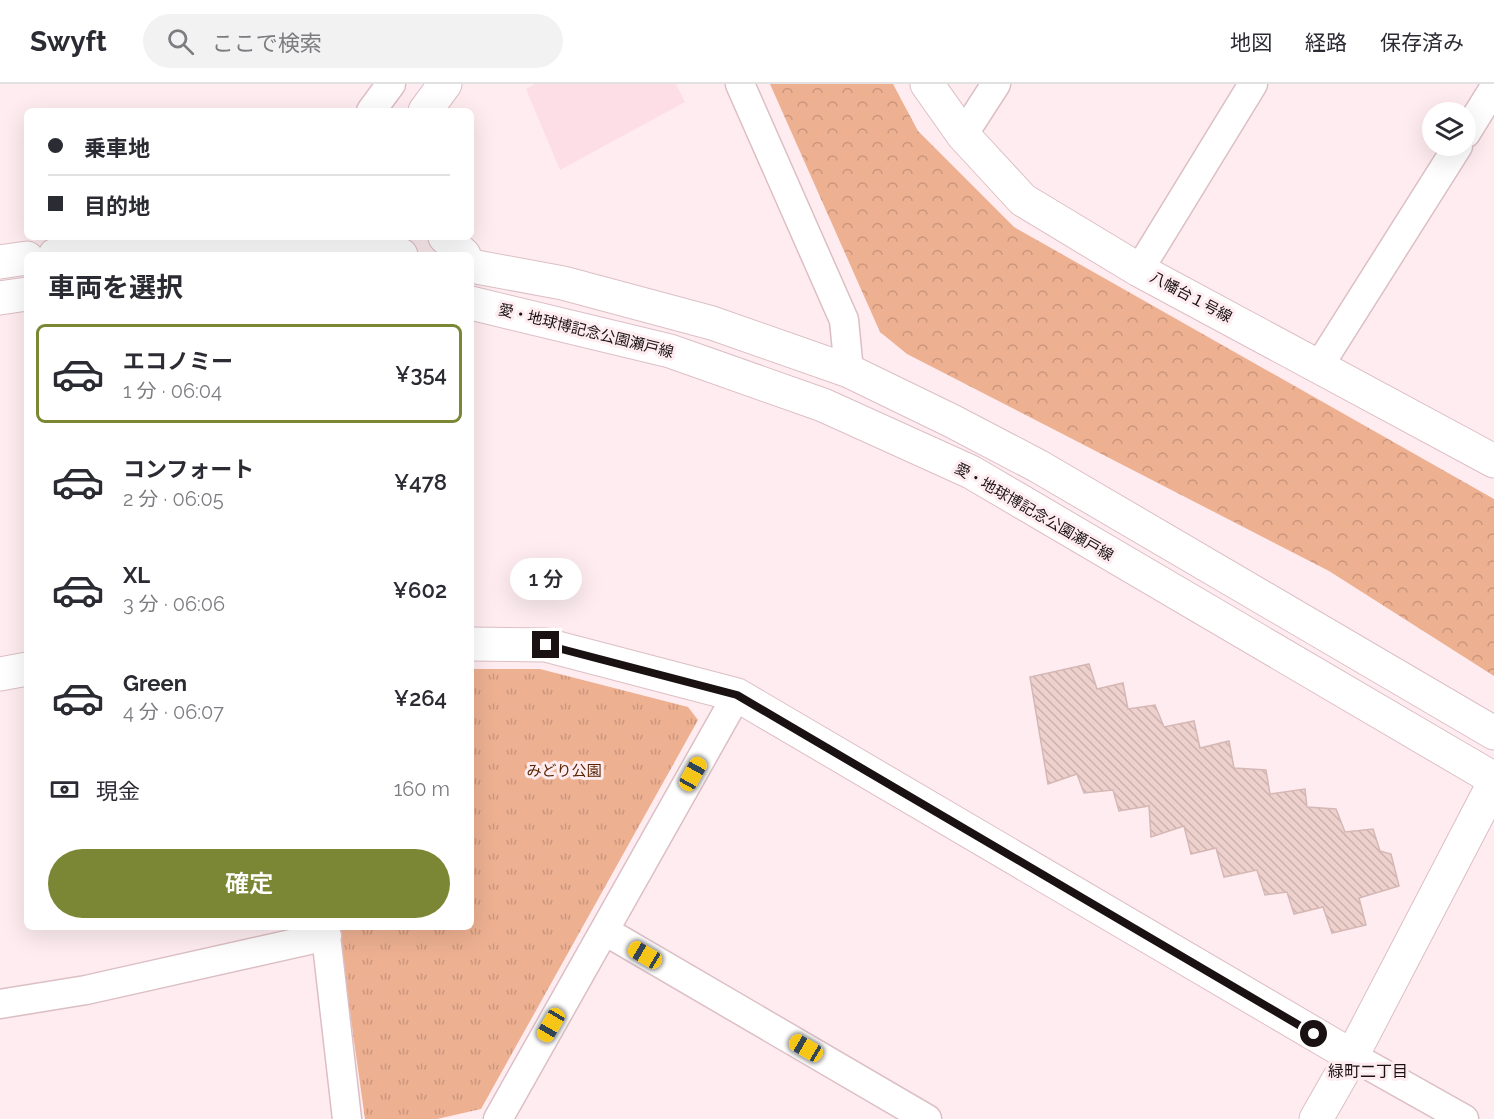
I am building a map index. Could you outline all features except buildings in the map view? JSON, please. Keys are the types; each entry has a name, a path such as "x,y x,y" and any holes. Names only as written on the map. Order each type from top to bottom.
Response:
{"main road":[{"path":"427,108 445,84"},
{"name":"八幡台１号線","path":"927,84 963,135 1023,200 1139,270 1494,461"},
{"path":"78,252 244,240"},
{"path":"307,240 381,252"},
{"path":"448,240 461,252"},
{"path":"0,262 24,258"},
{"path":"474,263 563,283 712,323 849,371 952,420 1038,466 1494,732"},
{"path":"0,297 24,294"},
{"name":"愛・地球博記念公園瀬戸線","path":"474,304 670,351 823,405 971,472 1494,781"},
{"path":"474,644 546,645 737,695 1352,1056"},
{"path":"0,674 24,670"},
{"path":"1316,1119 1352,1056 1494,781"}],"street":[{"path":"373,108 391,84"},
{"path":"740,84 844,320 849,371"},
{"path":"963,135 996,84"},
{"path":"1139,270 1253,84"},
{"path":"1476,118 1494,88"},
{"path":"1319,366 1452,156"},
{"path":"498,1119 737,695"},
{"path":"605,931 927,1119"},
{"path":"0,1004 86,990 326,932 347,1119"},
{"path":"1352,1056 1464,1119"}],"shaded area":[{"path":"535,84 676,84 685,102 560,170 526,89"}],"green space":[{"path":"770,84 893,84 918,131 1014,227 1494,499 1494,676 1329,571 907,354 880,332"},
{"name":"みどり公園","path":"474,669 540,669 688,707 698,720 481,1109 437,1119 365,1119 338,930 474,930"}],"district":[{"name":"緑町二丁目","path":"1368,1071"}],"route":[{"path":"546,645 737,695 1314,1034"}]}
